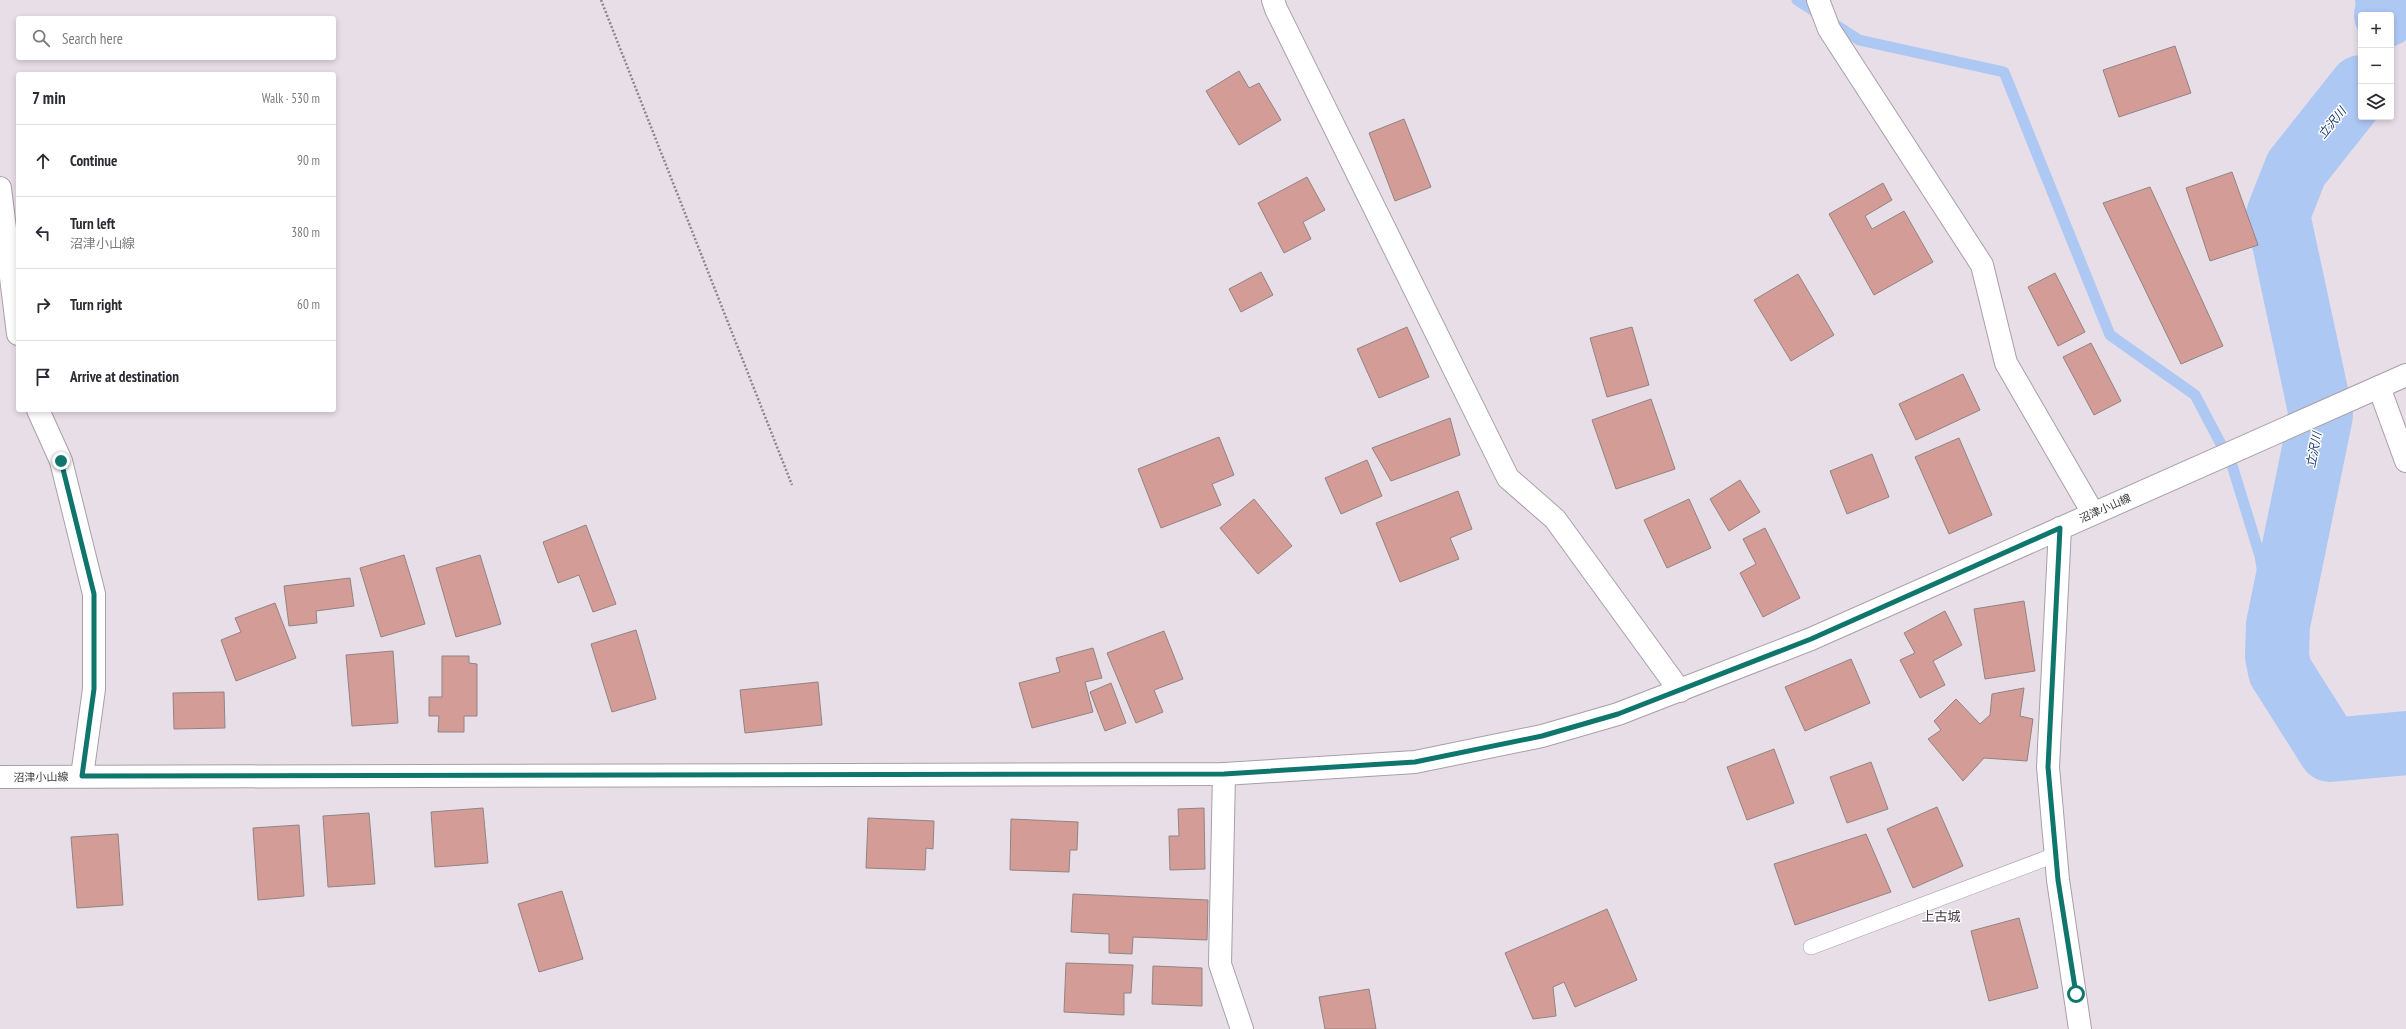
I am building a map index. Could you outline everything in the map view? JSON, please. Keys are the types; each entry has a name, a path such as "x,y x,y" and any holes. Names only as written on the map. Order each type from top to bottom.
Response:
{"street":[{"path":"1274,0 1276,9 1508,478 1555,519 1680,691"},
{"path":"1818,0 1829,28 1982,265 2006,363 2092,513"},
{"path":"0,188 16,318"},
{"name":"沼津小山線","path":"0,777 1224,774 1415,762 1542,736 1618,714 1680,691 1811,639 2092,513 2406,375"},
{"path":"2379,387 2406,461"},
{"path":"39,412 61,461 94,594 94,689 82,776"},
{"path":"2060,528 2048,767 2056,855 2080,1029"},
{"path":"1224,774 1220,964 1242,1029"}],"lane":[{"path":"1811,947 2056,855"}],"path":[{"path":"600,0 792,485"}],"building":[{"path":"2175,46 2191,93 2119,117 2103,70"},
{"path":"1239,71 1249,88 1259,83 1281,120 1239,145 1206,91"},
{"path":"1404,119 1431,187 1395,201 1369,133"},
{"path":"2232,172 2258,245 2210,261 2186,188"},
{"path":"1307,177 1325,210 1303,222 1311,239 1284,253 1258,203"},
{"path":"1883,183 1892,200 1865,216 1872,229 1904,211 1933,262 1874,295 1829,214"},
{"path":"2150,187 2223,346 2181,364 2103,203"},
{"path":"1261,272 1273,295 1241,312 1229,289"},
{"path":"2055,273 2085,332 2058,346 2028,287"},
{"path":"1798,274 1834,335 1791,361 1754,300"},
{"path":"1407,327 1429,377 1379,398 1357,349"},
{"path":"1632,327 1649,385 1607,397 1590,338"},
{"path":"2091,343 2121,401 2094,415 2063,357"},
{"path":"1963,374 1980,410 1916,440 1899,404"},
{"path":"1651,399 1675,469 1616,489 1592,420"},
{"path":"1450,418 1460,455 1391,481 1372,448"},
{"path":"1219,437 1234,475 1212,484 1221,505 1161,528 1138,469"},
{"path":"1959,438 1992,515 1949,534 1915,457"},
{"path":"1872,454 1889,497 1847,514 1830,471"},
{"path":"1367,460 1382,496 1341,514 1325,478"},
{"path":"1740,480 1760,512 1729,531 1710,499"},
{"path":"1458,491 1472,529 1450,538 1459,559 1400,582 1376,523"},
{"path":"1254,499 1292,546 1258,574 1220,528"},
{"path":"1689,499 1711,548 1667,568 1644,520"},
{"path":"586,525 616,604 593,612 579,575 558,583 543,542"},
{"path":"1765,528 1800,598 1763,617 1740,573 1756,564 1743,539"},
{"path":"404,555 425,624 381,637 360,568"},
{"path":"480,555 501,624 456,637 436,568"},
{"path":"350,578 354,606 316,611 317,623 289,626 284,586"},
{"path":"2024,601 2035,671 1985,679 1974,609"},
{"path":"275,603 296,658 236,681 221,640 241,632 235,618"},
{"path":"1945,611 1962,645 1933,661 1945,685 1920,698 1900,660 1915,653 1904,633"},
{"path":"636,630 656,699 612,712 591,644"},
{"path":"1164,631 1183,679 1154,690 1163,712 1136,723 1107,653"},
{"path":"1093,648 1102,678 1085,682 1093,712 1032,728 1019,683 1060,672 1056,658"},
{"path":"393,651 398,723 352,726 346,655"},
{"path":"442,656 469,656 469,663 477,664 477,716 464,716 464,732 438,732 439,716 429,716 429,697 442,697"},
{"path":"1851,659 1870,703 1805,731 1785,687"},
{"path":"818,682 822,725 745,733 740,690"},
{"path":"1111,683 1126,723 1105,731 1090,692"},
{"path":"2024,688 2020,716 2033,719 2027,761 1984,758 1963,781 1928,739 1941,730 1934,721 1956,699 1980,724 1990,715 1992,694"},
{"path":"224,692 225,728 174,729 173,693"},
{"path":"1774,749 1794,803 1747,820 1727,767"},
{"path":"1871,762 1888,809 1847,823 1830,777"},
{"path":"1937,807 1963,866 1913,888 1887,829"},
{"path":"483,808 488,863 435,867 431,812"},
{"path":"1204,808 1205,869 1170,870 1169,836 1179,836 1178,809"},
{"path":"369,813 375,884 328,887 323,816"},
{"path":"868,818 934,821 933,849 926,848 925,870 866,868"},
{"path":"1011,819 1078,822 1077,850 1070,850 1069,872 1010,870"},
{"path":"299,825 304,896 258,900 253,828"},
{"path":"118,834 123,905 77,908 71,837"},
{"path":"1866,834 1891,892 1795,925 1774,864"},
{"path":"562,891 583,959 539,972 518,904"},
{"path":"1073,894 1208,900 1207,940 1133,937 1132,954 1109,953 1109,934 1071,932"},
{"path":"1607,909 1637,980 1575,1007 1564,982 1553,987 1556,1016 1533,1019 1505,953"},
{"path":"2019,918 2038,988 1989,1001 1971,931"},
{"path":"1066,963 1133,965 1131,993 1124,993 1124,1015 1064,1012"},
{"path":"1153,966 1202,968 1202,1006 1152,1004"},
{"path":"1369,989 1376,1029 1325,1029 1319,997"}],"waterway":[{"path":"1797,0 1859,40 2004,72 2110,335 2195,395 2232,465 2260,556 2277,656"},
{"name":"立沢川","path":"2387,0 2389,5 2387,12"},
{"name":"立沢川","path":"2358,91 2296,169 2278,215 2321,415 2278,625 2277,656 2280,671 2330,750 2406,743"}],"district":[{"name":"上古城","path":"1941,916"}],"route":[{"path":"61,461 94,594 94,689 82,776 901,776 1224,774 1415,762 1542,736 1618,714 1811,639 2060,528 2048,767 2058,880 2076,994"}]}
